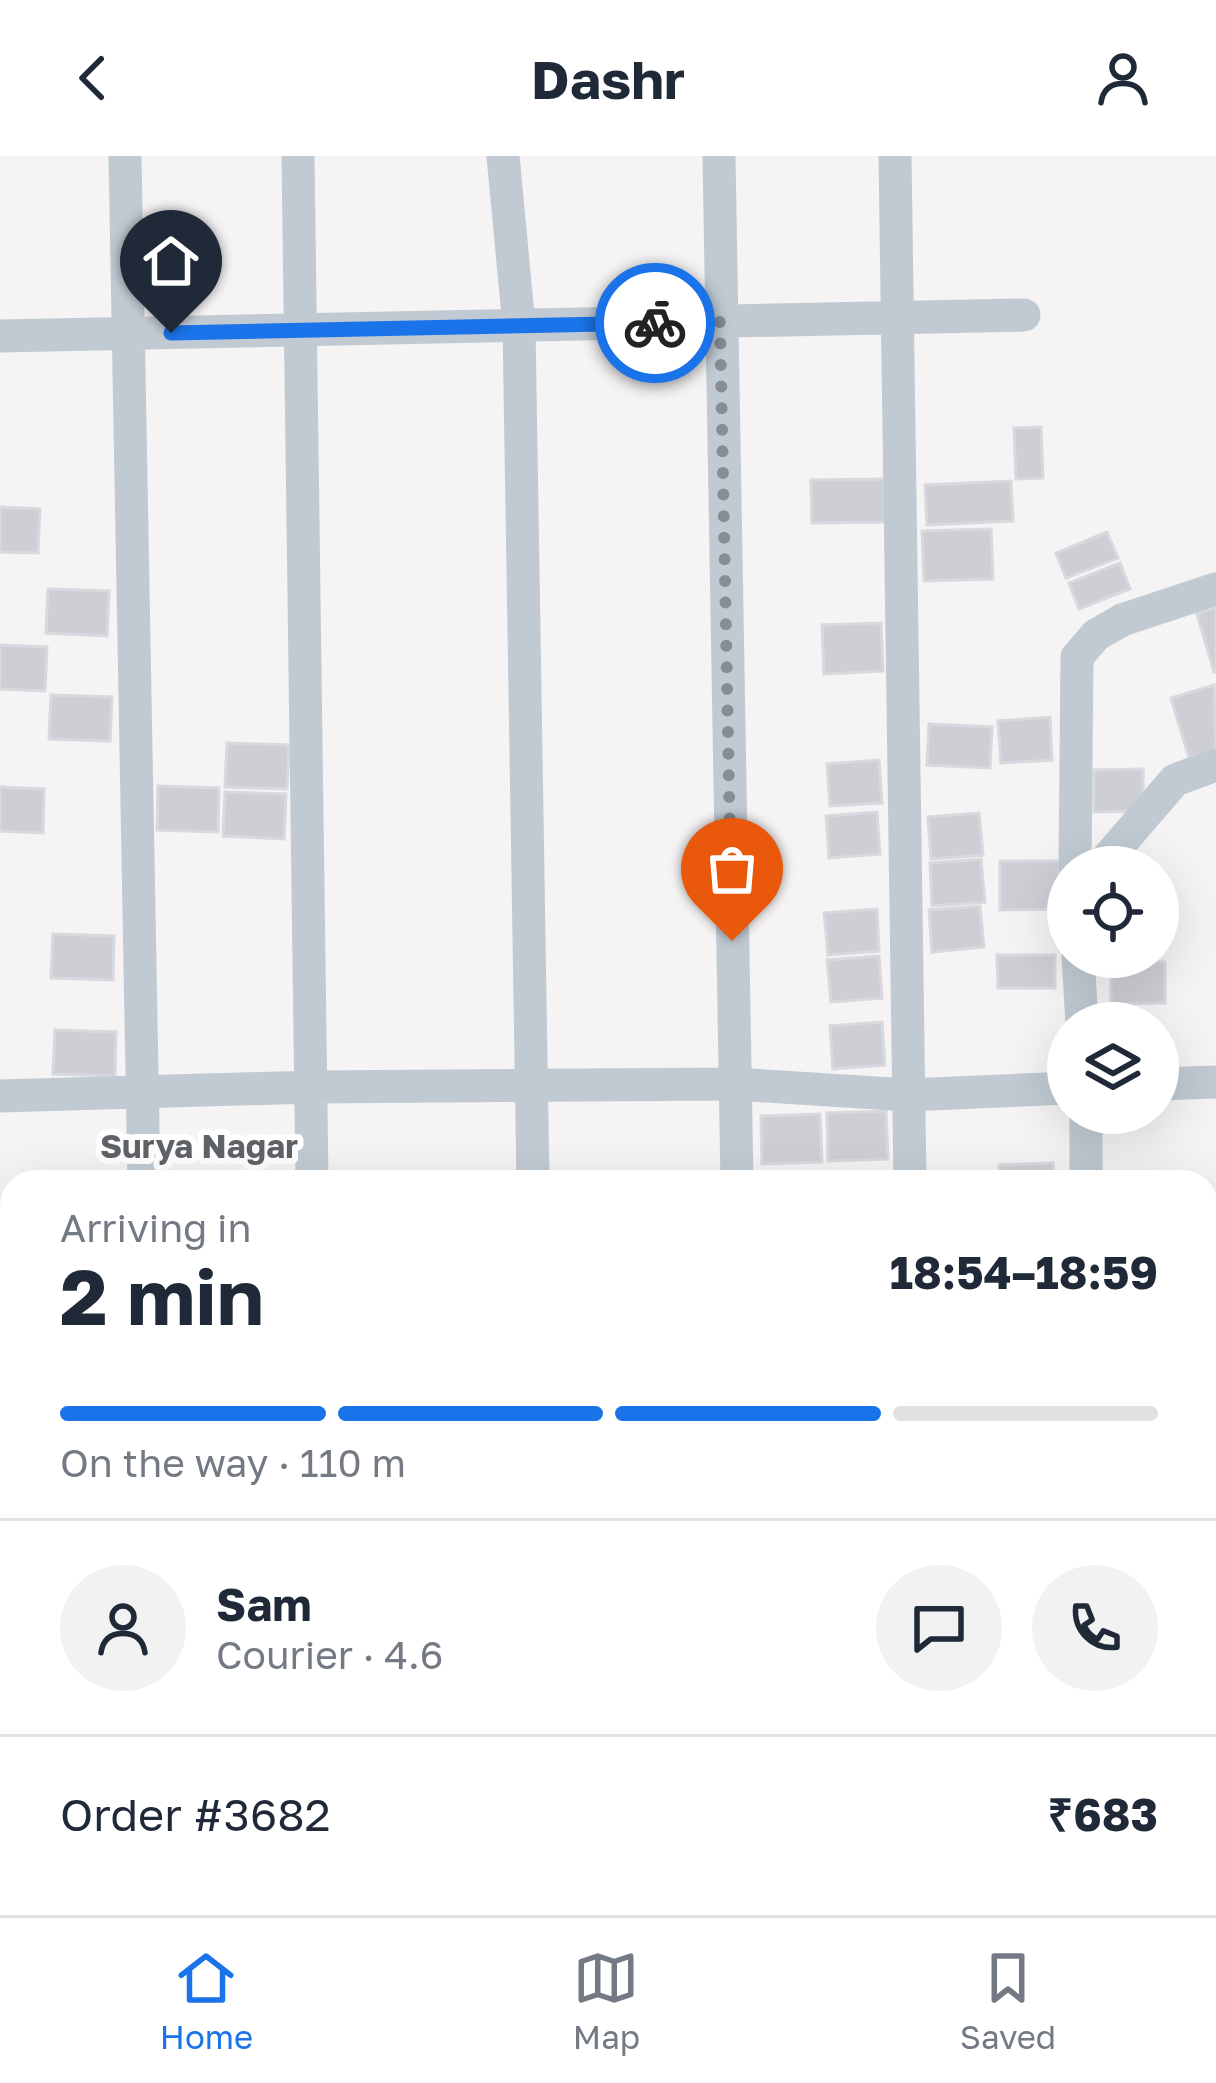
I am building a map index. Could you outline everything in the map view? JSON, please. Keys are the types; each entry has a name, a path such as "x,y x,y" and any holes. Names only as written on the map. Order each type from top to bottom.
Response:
{"street":[{"path":"125,156 143,1170"},
{"path":"298,156 312,1170"},
{"path":"503,156 519,326 532,1170"},
{"path":"719,156 736,1170"},
{"path":"895,156 910,1170"},
{"path":"0,336 1024,315"},
{"path":"1075,846 1077,657 1096,635 1122,620 1216,590"},
{"path":"1119,846 1175,780 1216,765"},
{"path":"1179,1083 1216,1082"},
{"path":"0,1096 311,1087 735,1084 908,1095 1047,1089"},
{"path":"1086,1134 1087,1170"}],"building":[{"path":"1041,427 1043,478 1016,479 1014,428"},
{"path":"884,479 885,522 812,523 811,480"},
{"path":"1011,481 1013,521 927,525 925,485"},
{"path":"0,507 40,509 38,553 0,552"},
{"path":"991,529 993,579 924,581 922,531"},
{"path":"1107,532 1118,558 1066,578 1056,553"},
{"path":"1120,563 1130,589 1079,609 1069,583"},
{"path":"48,589 109,591 107,636 46,633"},
{"path":"1216,608 1216,672 1214,672 1197,614"},
{"path":"881,623 883,671 824,674 822,625"},
{"path":"0,645 47,647 45,691 0,689"},
{"path":"1214,685 1216,750 1189,758 1171,698"},
{"path":"51,695 112,697 110,741 49,739"},
{"path":"1050,717 1052,760 1001,763 998,721"},
{"path":"929,724 992,727 990,768 927,765"},
{"path":"227,743 289,745 287,789 225,787"},
{"path":"879,760 882,803 830,806 827,764"},
{"path":"1143,769 1143,811 1094,812 1094,770"},
{"path":"158,786 219,788 218,832 157,830"},
{"path":"0,787 44,789 43,833 0,831"},
{"path":"225,792 286,794 284,839 223,836"},
{"path":"877,812 880,854 829,858 826,816"},
{"path":"979,813 983,855 931,859 928,817"},
{"path":"981,859 985,902 932,906 930,863"},
{"path":"1000,861 1047,861 1047,909 1000,910"},
{"path":"980,906 984,947 932,952 929,910"},
{"path":"877,909 879,951 828,955 824,913"},
{"path":"53,934 114,936 113,980 51,978"},
{"path":"997,955 1047,955 1047,978 1055,978 1055,988 998,988"},
{"path":"879,956 882,998 831,1002 827,960"},
{"path":"1111,978 1165,978 1165,1002 1111,1002"},
{"path":"882,1022 885,1065 833,1069 830,1026"},
{"path":"55,1030 116,1032 115,1076 53,1074"},
{"path":"886,1111 888,1159 828,1161 827,1113"},
{"path":"820,1114 822,1162 762,1164 761,1116"},
{"path":"1053,1163 1053,1170 999,1170 999,1165"}],"way so far":[{"path":"655,323 720,322 732,941"}],"district":[{"name":"Surya Nagar","path":"199,1146"}],"route":[{"path":"171,333 655,323"}]}
